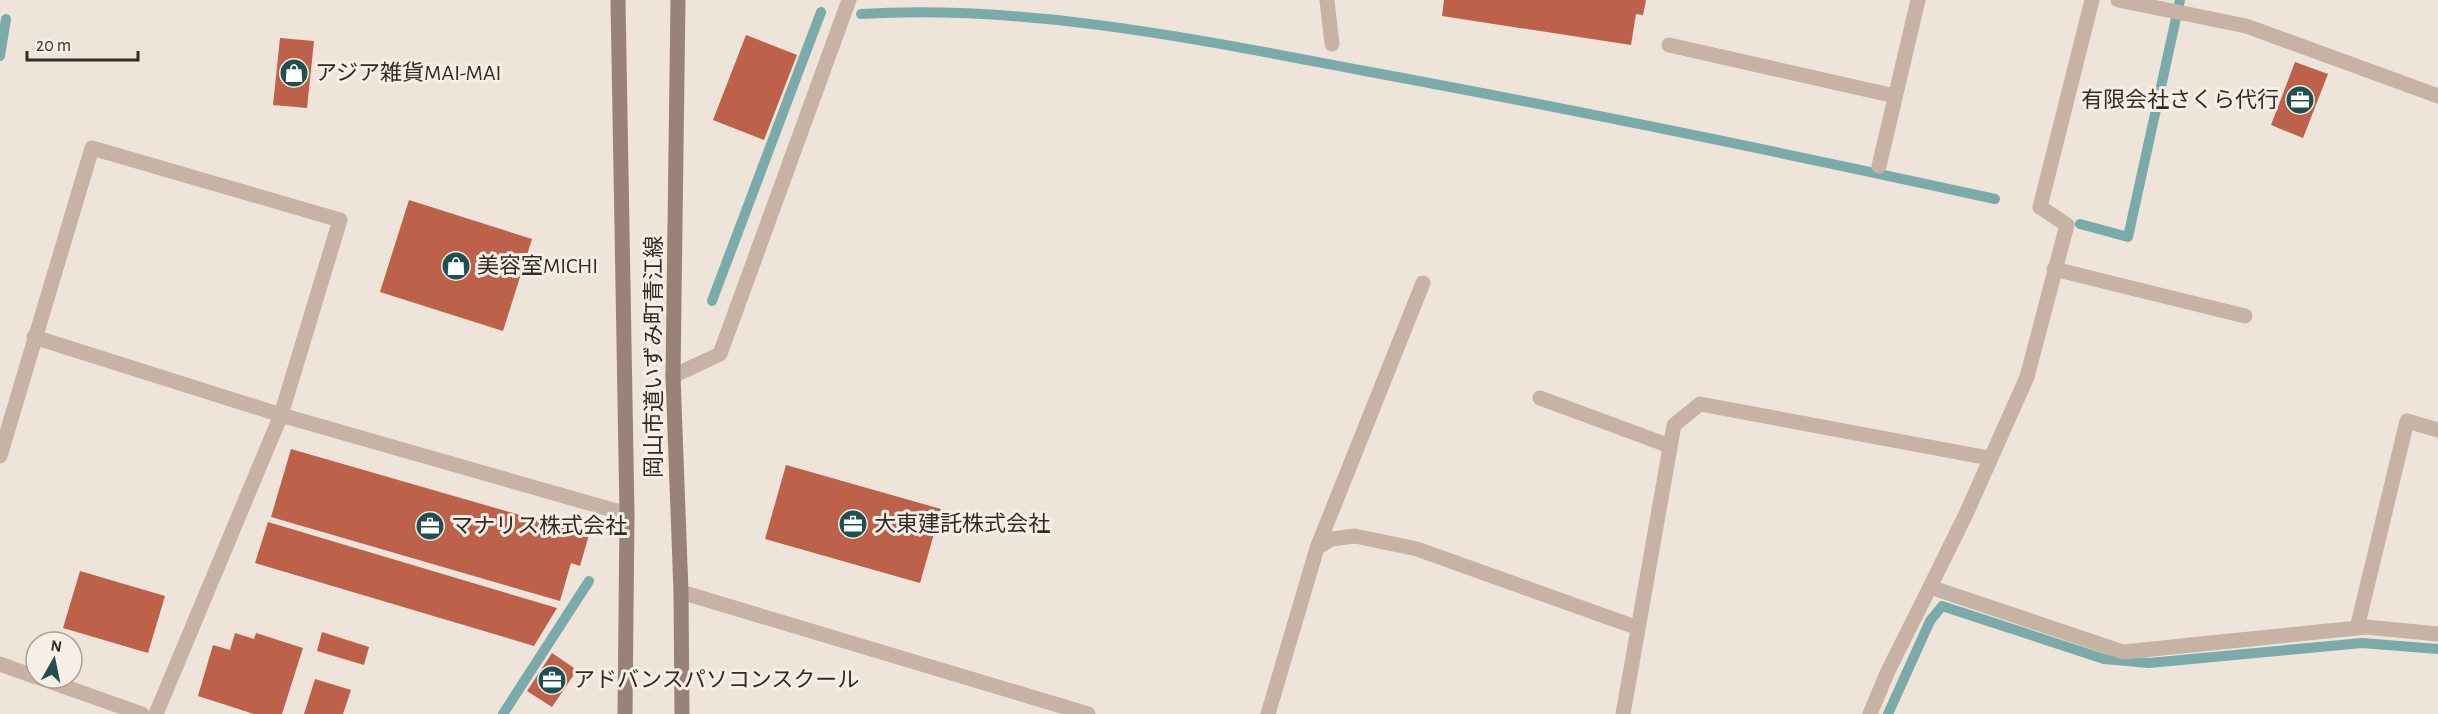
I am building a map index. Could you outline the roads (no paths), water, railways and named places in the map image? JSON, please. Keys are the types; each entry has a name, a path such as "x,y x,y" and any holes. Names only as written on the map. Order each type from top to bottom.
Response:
{"street":[{"name":"岡山市道いずみ町青江線","path":"618,0 627,514 625,714"},
{"name":"岡山市道いずみ町青江線","path":"678,0 673,376 681,592 682,714"},
{"path":"673,376 720,354 849,0"},
{"path":"1327,0 1332,44"},
{"path":"1879,166 1918,0"},
{"path":"1870,714 1888,671 1966,514 2027,377 2067,225 2040,207 2092,0"},
{"path":"2118,0 2246,26 2438,96"},
{"path":"2185,13 2201,0"},
{"path":"1669,45 1895,96"},
{"path":"0,456 92,148 340,220 281,415 156,714"},
{"path":"2054,269 2245,316"},
{"path":"1268,714 1317,548 1423,283"},
{"path":"34,337 281,415 627,514"},
{"path":"1540,398 1670,446"},
{"path":"1623,714 1674,425 1700,404 1989,458"},
{"path":"2357,628 2407,421 2438,430"},
{"path":"1317,548 1331,538 1355,536 1417,549 1638,628"},
{"path":"1930,587 2123,652 2357,628 2438,634"},
{"path":"681,592 1055,709 1088,714"},
{"path":"0,664 24,672"},
{"path":"75,690 142,714"}],"waterway":[{"path":"2080,224 2128,237 2180,0"},
{"path":"712,301 821,12"},
{"path":"861,14 924,12 988,14 1051,19 1178,37 1602,117 1995,199"},
{"path":"0,56 6,19"},
{"path":"503,714 589,581"},
{"path":"1888,714 1930,621 1942,606 2104,659 2149,663 2362,643 2438,649"}],"place":[{"name":"アジア雑貨MAI-MAI","path":"294,73"},
{"name":"有限会社さくら代行","path":"2300,100"},
{"name":"美容室MICHI","path":"456,266"},
{"name":"大東建託株式会社","path":"853,524"},
{"name":"マナリス株式会社","path":"430,526"},
{"name":"アドバンスパソコンスクール","path":"552,680"}]}
